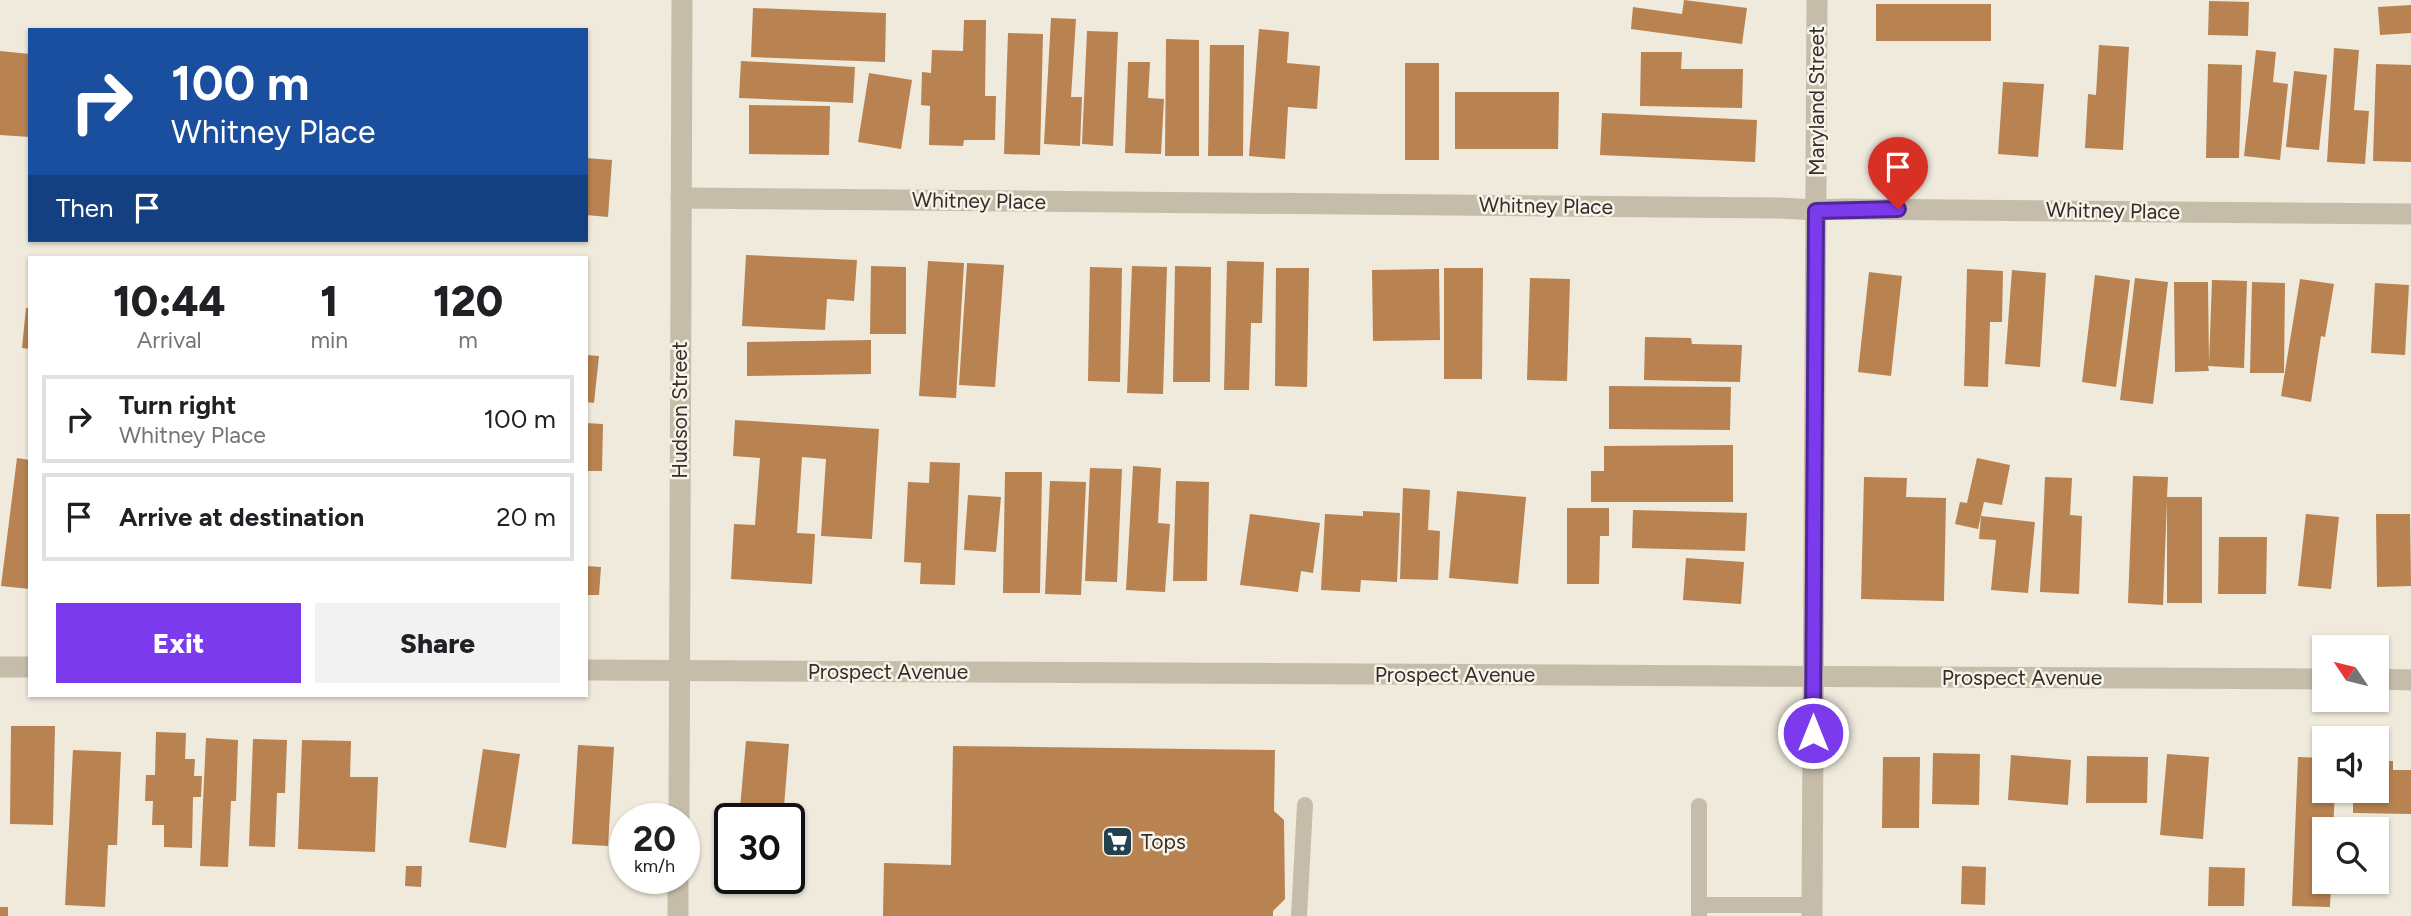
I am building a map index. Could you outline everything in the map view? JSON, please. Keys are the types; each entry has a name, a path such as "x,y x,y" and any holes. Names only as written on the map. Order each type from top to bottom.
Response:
{"street":[{"name":"Hudson Street","path":"679,803 682,0"},
{"name":"Maryland Street","path":"1812,911 1817,0"},
{"name":"Whitney Place","path":"681,198 1780,208 1816,211 1844,209 2411,214"},
{"path":"0,667 28,667"},
{"name":"Prospect Avenue","path":"588,670 2312,679"},
{"path":"2389,680 2411,680"},
{"path":"678,894 678,916"}],"lane":[{"path":"1299,916 1305,805"},
{"path":"1699,806 1699,910 1812,911"}],"building":[{"path":"1684,0 1747,8 1742,44 1631,29 1633,7 1682,14"},
{"path":"2209,1 2249,2 2248,36 2208,35"},
{"path":"1876,4 1991,4 1991,41 1876,41"},
{"path":"2411,5 2411,33 2380,35 2378,7"},
{"path":"753,8 886,13 885,62 751,57"},
{"path":"1051,18 1076,19 1071,97 1082,97 1080,146 1044,144"},
{"path":"964,20 986,20 985,96 996,96 995,140 964,140 963,146 929,145 930,106 921,105 922,72 931,73 932,50 963,51"},
{"path":"1259,29 1289,32 1287,63 1320,66 1317,109 1288,107 1285,159 1249,156"},
{"path":"1087,31 1118,32 1113,146 1082,144"},
{"path":"1008,33 1043,34 1040,155 1004,154"},
{"path":"1166,39 1199,40 1199,156 1165,156"},
{"path":"1210,45 1244,45 1243,156 1208,156"},
{"path":"2099,45 2129,47 2123,150 2085,148 2088,94 2096,95"},
{"path":"2334,48 2359,50 2354,110 2369,111 2365,164 2327,162"},
{"path":"2256,50 2276,52 2273,82 2288,84 2280,160 2244,156"},
{"path":"0,51 28,54 28,137 0,135"},
{"path":"1641,52 1682,52 1681,69 1743,69 1742,108 1640,106"},
{"path":"741,61 855,67 853,103 739,98"},
{"path":"1128,62 1150,62 1148,98 1164,99 1161,154 1125,153"},
{"path":"1405,63 1439,63 1439,160 1405,160"},
{"path":"2208,64 2242,65 2239,158 2206,158"},
{"path":"2376,64 2411,65 2411,162 2373,161"},
{"path":"2294,71 2327,75 2319,150 2286,147"},
{"path":"869,73 912,80 901,149 858,142"},
{"path":"2003,82 2044,84 2038,157 1998,154"},
{"path":"1455,92 1559,92 1558,149 1455,149"},
{"path":"749,105 830,106 829,155 749,154"},
{"path":"1602,113 1757,120 1755,162 1600,155"},
{"path":"588,158 612,160 608,217 588,215"},
{"path":"746,255 857,260 854,301 827,299 825,330 742,326"},
{"path":"928,261 964,263 956,398 919,396"},
{"path":"1227,261 1264,262 1262,323 1251,323 1249,390 1224,390"},
{"path":"967,263 1004,265 995,387 959,385"},
{"path":"871,266 906,267 906,334 870,334"},
{"path":"1132,266 1167,267 1163,394 1127,393"},
{"path":"1175,266 1211,267 1210,382 1173,382"},
{"path":"1090,267 1122,268 1120,382 1088,381"},
{"path":"1276,268 1309,268 1307,387 1275,386"},
{"path":"1444,268 1483,268 1482,379 1444,379"},
{"path":"1439,269 1440,340 1373,341 1372,270"},
{"path":"1967,269 2003,271 2002,322 1990,322 1988,387 1964,386"},
{"path":"2012,270 2046,273 2040,367 2005,364"},
{"path":"1869,272 1902,276 1891,376 1858,372"},
{"path":"2095,275 2130,280 2116,387 2082,382"},
{"path":"1530,278 1570,279 1567,381 1527,380"},
{"path":"2135,278 2168,282 2153,404 2120,400"},
{"path":"2300,279 2334,284 2325,337 2321,336 2311,402 2281,396"},
{"path":"2212,280 2247,281 2244,368 2208,366 2209,371 2175,372 2174,282 2208,282 2209,363"},
{"path":"2252,282 2285,283 2284,373 2250,373"},
{"path":"2375,283 2409,285 2405,355 2371,353"},
{"path":"26,308 28,308 28,349 22,348"},
{"path":"1645,337 1691,338 1692,344 1742,345 1740,382 1644,380"},
{"path":"871,340 871,374 747,376 747,342"},
{"path":"588,355 599,356 594,403 588,402"},
{"path":"1609,386 1731,387 1730,430 1609,429"},
{"path":"735,420 879,429 872,539 821,536 826,459 802,457 797,533 815,534 812,584 731,579 734,524 755,525 760,458 733,456"},
{"path":"588,423 603,424 602,471 588,471"},
{"path":"1733,445 1733,502 1591,502 1591,471 1604,471 1604,446"},
{"path":"17,458 28,460 28,589 1,586"},
{"path":"1977,458 2010,465 2002,505 1984,502 1978,529 1955,524 1960,502 1967,503"},
{"path":"930,462 960,463 955,585 920,584 921,563 904,562 908,482 929,483"},
{"path":"1133,466 1161,468 1158,523 1170,524 1165,592 1126,590"},
{"path":"1090,468 1122,469 1117,582 1085,581"},
{"path":"1005,472 1042,472 1040,593 1003,593"},
{"path":"2133,476 2168,477 2167,497 2202,497 2202,603 2167,603 2167,501 2163,605 2128,603"},
{"path":"1864,477 1907,478 1906,497 1946,498 1944,601 1861,599"},
{"path":"2045,477 2072,478 2070,515 2082,516 2079,594 2040,592"},
{"path":"1050,481 1086,482 1081,595 1045,594"},
{"path":"1176,481 1209,482 1207,581 1173,581"},
{"path":"1403,488 1430,490 1428,530 1440,531 1438,580 1400,579"},
{"path":"1457,491 1526,497 1518,584 1449,578"},
{"path":"968,495 1001,497 996,552 964,550"},
{"path":"1567,508 1609,508 1609,536 1600,536 1599,584 1567,584"},
{"path":"1633,510 1747,513 1745,551 1632,548"},
{"path":"1363,511 1400,513 1397,582 1361,580 1360,592 1321,590 1325,514 1363,516"},
{"path":"1250,514 1320,523 1313,573 1301,571 1298,592 1240,585"},
{"path":"2306,514 2339,517 2331,589 2298,586"},
{"path":"2376,514 2410,514 2411,586 2377,587"},
{"path":"1981,516 2035,522 2028,593 1991,590 1996,540 1979,539"},
{"path":"2219,537 2267,537 2266,594 2218,594"},
{"path":"1686,558 1744,562 1741,604 1683,600"},
{"path":"588,566 601,567 599,595 588,595"},
{"path":"11,726 55,726 53,825 10,824"},
{"path":"156,732 186,733 185,759 195,759 194,776 202,776 201,797 193,797 192,848 164,847 164,825 152,825 153,801 145,801 146,775 155,775"},
{"path":"206,738 238,740 236,801 231,801 228,867 200,866"},
{"path":"253,739 287,740 285,793 277,793 275,847 249,846"},
{"path":"302,740 351,741 350,777 378,777 375,852 298,849"},
{"path":"746,741 789,744 784,803 740,803"},
{"path":"578,745 614,747 608,846 572,844"},
{"name":"Tops","path":"953,746 1275,750 1274,811 1284,820 1285,899 1273,911 1273,916 883,916 884,863 951,865"},
{"path":"483,749 520,754 506,848 469,842"},
{"path":"73,750 121,752 117,845 108,845 105,907 65,905"},
{"path":"1933,753 1980,754 1979,805 1932,804"},
{"path":"2167,754 2209,757 2203,839 2160,835"},
{"path":"2011,755 2071,760 2068,805 2008,800"},
{"path":"2087,756 2148,757 2147,803 2086,803"},
{"path":"1883,757 1920,757 1919,828 1882,828"},
{"path":"2298,757 2312,758 2312,803 2334,803 2334,817 2312,817 2312,894 2331,894 2330,907 2292,906"},
{"path":"2389,761 2393,761 2393,770 2411,770 2411,814 2353,813 2353,803 2389,803"},
{"path":"406,866 422,866 421,887 405,886"},
{"path":"1962,866 1986,867 1985,905 1961,904"},
{"path":"2209,867 2245,868 2244,906 2208,906"},
{"path":"0,907 8,907 8,916 0,916"}],"place":[{"name":"Tops","path":"1118,842"}],"route":[{"path":"1813,733 1816,211 1898,209"}]}
